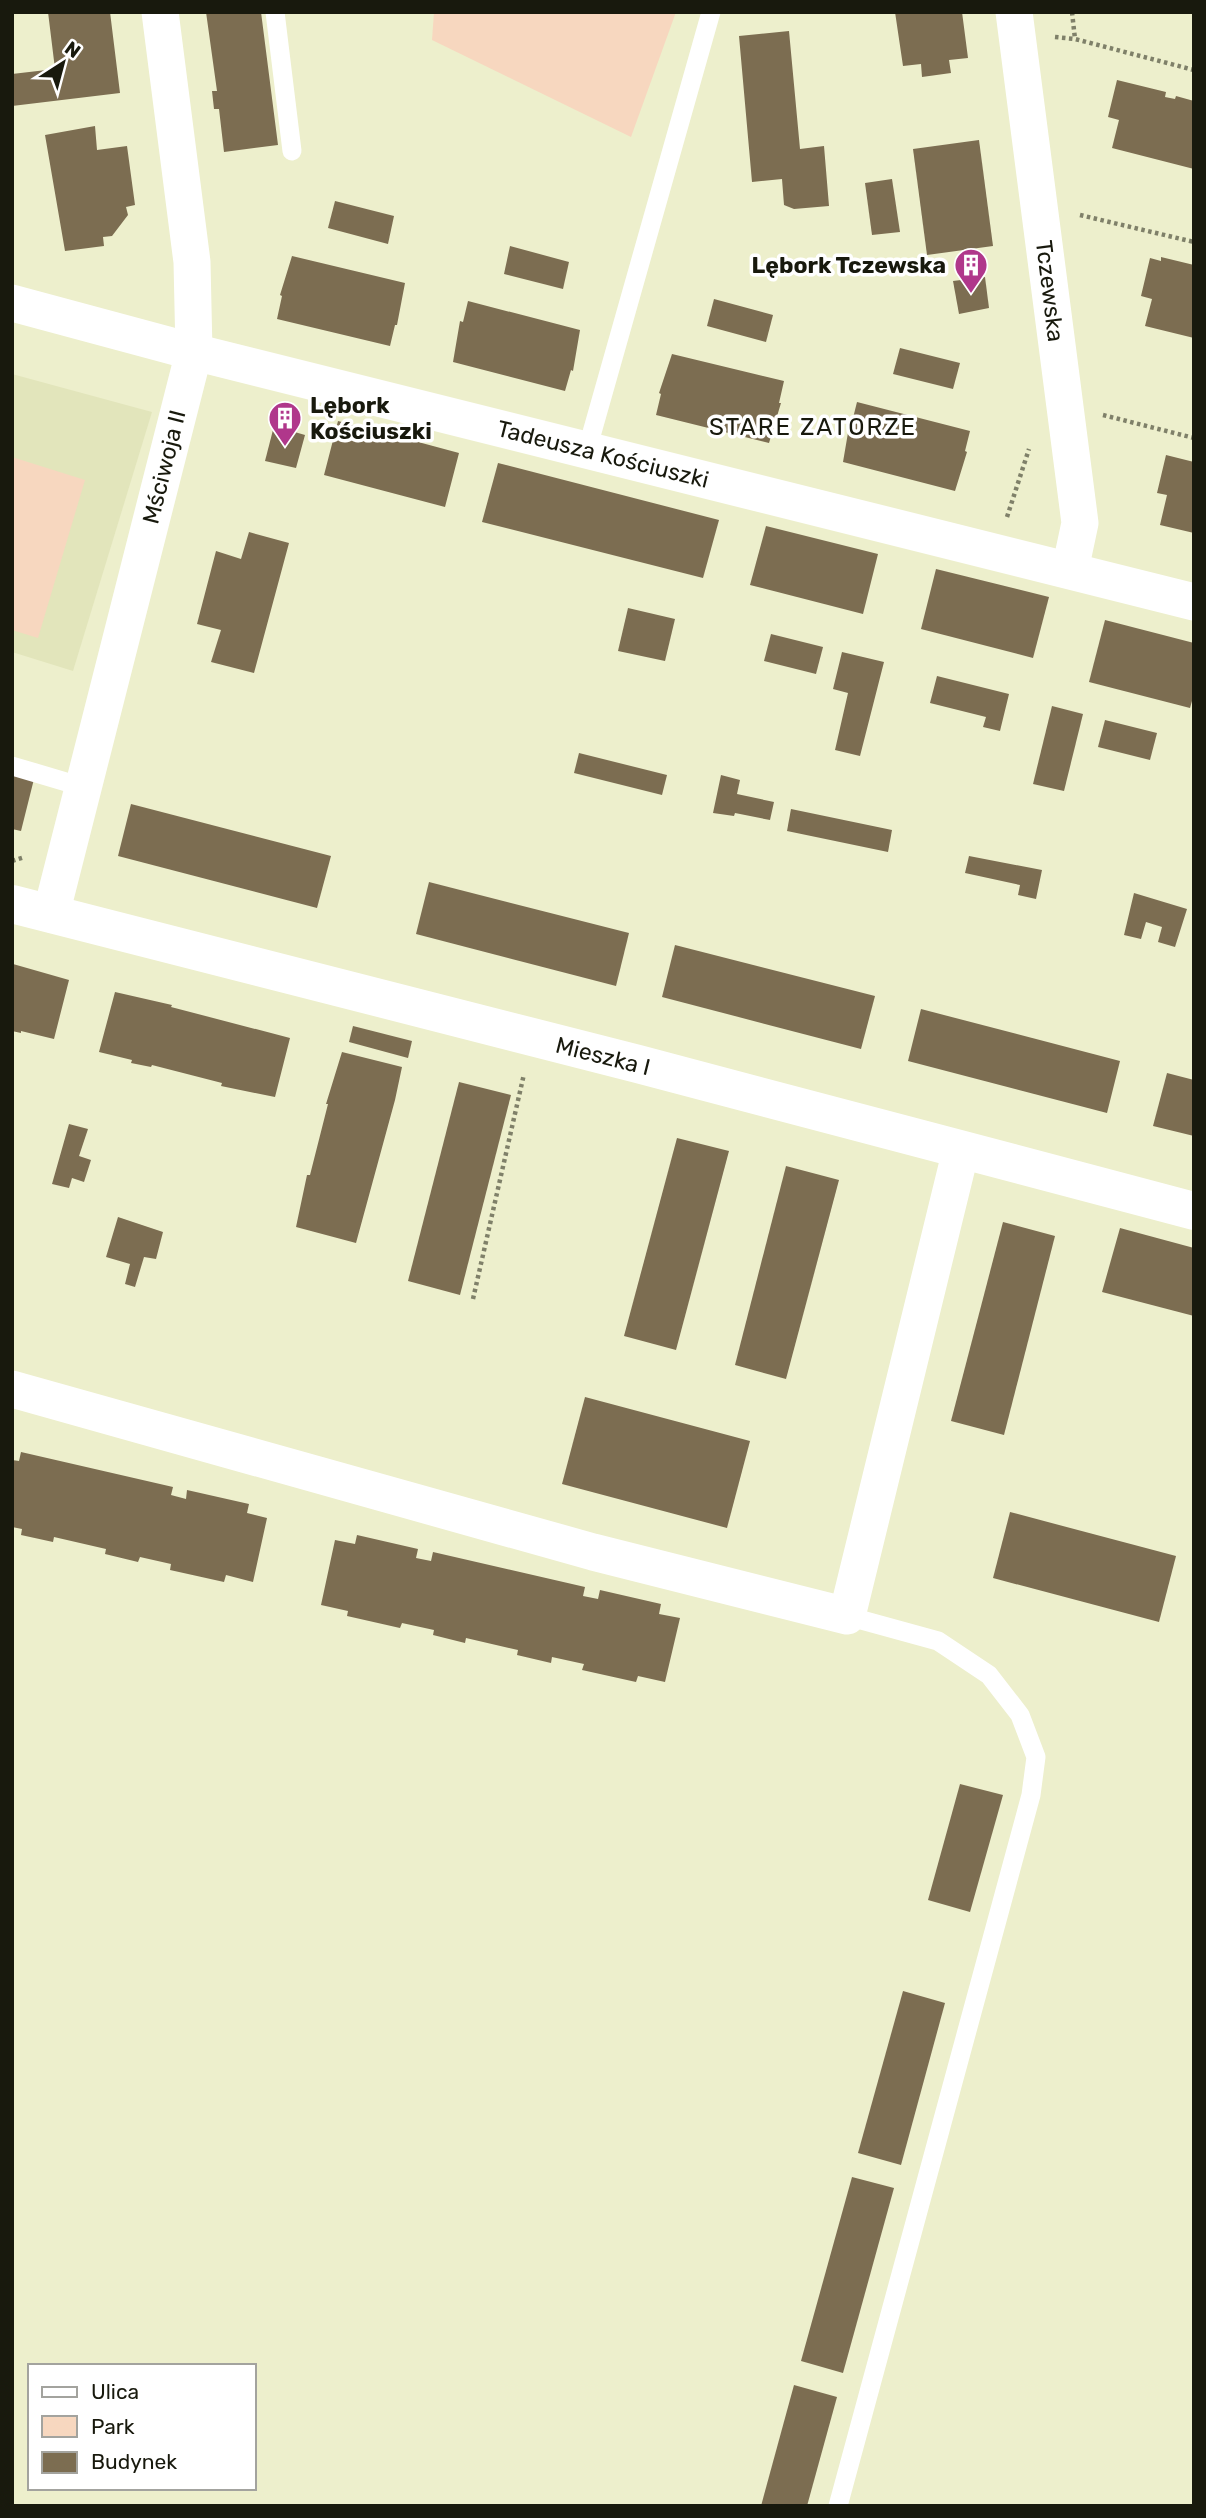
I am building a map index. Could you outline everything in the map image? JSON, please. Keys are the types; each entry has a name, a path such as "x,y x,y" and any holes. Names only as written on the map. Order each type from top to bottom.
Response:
{"street":[{"name":"Mściwoja II","path":"51,914 194,352 192,262 160,12"},
{"name":"Tczewska","path":"1016,22 1080,523 1070,570"},
{"name":"Tadeusza Kościuszki","path":"12,303 194,352 1194,601"},
{"name":"Mieszka I","path":"12,904 1194,1211"},
{"path":"12,1389 593,1552 847,1616 961,1150"}],"lane":[{"path":"275,12 292,151"},
{"path":"587,450 711,12"},
{"path":"12,766 83,787"},
{"path":"838,2506 1031,1795 1036,1757 1020,1715 989,1675 938,1641 847,1616"}],"path":[{"path":"1072,12 1075,40"},
{"path":"1016,22 1194,70"},
{"path":"1041,218 1082,215 1194,242"},
{"path":"1065,405 1194,438"},
{"path":"473,1299 526,1067"}],"shaded area":[{"path":"12,374 152,412 73,671 12,652"}],"green space":[{"path":"434,12 676,12 631,137 432,40"},
{"path":"12,457 85,480 38,638 12,630"}],"building":[{"path":"48,12 110,12 120,93 12,106 12,74 55,69"},
{"path":"206,12 261,12 278,145 224,152 219,109 214,109 212,91 217,91"},
{"path":"895,12 962,12 968,58 949,60 951,73 922,77 921,64 903,66"},
{"path":"789,31 800,149 824,146 829,206 794,209 784,205 782,179 752,182 739,36"},
{"path":"1117,80 1166,92 1165,97 1175,99 1176,96 1194,101 1194,169 1112,148 1119,120 1108,117"},
{"path":"95,126 97,150 127,146 135,205 126,207 128,215 112,236 103,237 104,246 65,251 45,135"},
{"path":"979,140 993,246 927,255 913,149"},
{"path":"892,179 900,232 872,235 865,183"},
{"path":"335,201 394,216 388,244 328,228"},
{"path":"510,246 569,262 563,289 504,274"},
{"path":"292,256 405,283 390,346 277,319 282,296 280,295"},
{"path":"1161,257 1194,265 1194,338 1145,326 1152,299 1141,296 1150,258 1161,261"},
{"name":"Lębork Tczewska","path":"985,277 989,308 959,314 953,281"},
{"path":"714,299 773,315 766,342 707,326"},
{"path":"468,301 580,330 573,371 571,370 565,391 453,362 460,321 463,322"},
{"path":"900,348 960,363 953,389 893,374"},
{"path":"672,354 784,381 781,403 769,443 656,415 661,394 659,393"},
{"path":"857,402 970,431 965,451 967,452 955,491 843,462 850,421 852,422"},
{"path":"338,421 390,435 391,431 408,436 407,439 459,453 445,507 324,475"},
{"name":"Lębork Kościuszki","path":"274,426 305,435 296,468 265,461"},
{"path":"1166,455 1194,462 1194,533 1160,525 1167,495 1157,493"},
{"path":"498,463 719,520 703,578 482,522"},
{"path":"766,526 878,554 863,614 750,585"},
{"path":"249,532 289,543 254,673 211,662 221,630 197,624 216,551 241,559"},
{"path":"936,569 1049,597 1033,658 921,629"},
{"path":"628,608 675,619 665,661 618,651"},
{"path":"1105,620 1194,643 1194,694 1190,708 1089,682"},
{"path":"771,634 823,647 816,674 764,661"},
{"path":"842,652 884,662 860,756 835,750 848,693 833,689"},
{"path":"937,676 1009,694 1000,731 983,727 986,717 930,703"},
{"path":"1052,706 1083,714 1064,791 1033,784"},
{"path":"1105,720 1157,733 1150,760 1098,747"},
{"path":"579,753 667,775 662,795 574,773"},
{"path":"12,773 34,779 21,831 12,829"},
{"path":"721,775 740,780 737,794 774,802 770,820 735,813 734,816 713,813"},
{"path":"131,804 331,856 317,908 118,856"},
{"path":"791,809 892,830 888,852 787,831"},
{"path":"969,856 1042,870 1036,899 1018,895 1020,885 965,873"},
{"path":"429,882 629,933 616,986 416,934"},
{"path":"1134,893 1187,909 1175,947 1158,942 1162,927 1146,922 1141,939 1124,935"},
{"path":"675,945 875,996 861,1049 662,997"},
{"path":"13,964 69,980 54,1039 12,1031"},
{"path":"115,992 290,1038 275,1097 221,1086 222,1083 152,1065 131,1063 132,1060 99,1052"},
{"path":"921,1009 1120,1061 1107,1113 908,1061"},
{"path":"353,1026 412,1041 408,1058 349,1042"},
{"path":"342,1052 402,1067 356,1243 296,1227 307,1175 310,1175 326,1104"},
{"path":"1167,1073 1194,1080 1194,1136 1153,1126"},
{"path":"459,1082 511,1095 460,1295 408,1281"},
{"path":"69,1124 88,1129 79,1156 91,1160 84,1182 72,1178 69,1188 52,1184"},
{"path":"677,1138 729,1151 676,1350 624,1336"},
{"path":"786,1166 839,1180 786,1379 735,1365"},
{"path":"118,1217 163,1232 156,1259 144,1257 135,1287 125,1284 130,1264 106,1257"},
{"path":"1003,1222 1055,1236 1004,1435 951,1421"},
{"path":"1120,1228 1194,1248 1194,1316 1102,1292"},
{"path":"585,1397 750,1441 727,1528 562,1484"},
{"path":"21,1452 173,1487 171,1495 186,1499 187,1490 249,1504 247,1513 267,1518 253,1582 226,1575 224,1582 170,1570 171,1564 140,1557 138,1562 105,1554 106,1549 54,1537 53,1542 21,1535 22,1529 12,1527 12,1460 19,1461"},
{"path":"1010,1512 1176,1556 1159,1622 993,1578"},
{"path":"357,1535 418,1549 416,1558 431,1561 433,1552 585,1587 583,1596 598,1599 600,1590 661,1604 659,1614 680,1618 665,1682 638,1676 636,1682 582,1670 584,1664 552,1657 551,1663 517,1655 518,1650 466,1638 465,1643 433,1635 434,1630 402,1623 400,1628 347,1616 348,1611 321,1605 335,1540 355,1544"},
{"path":"960,1784 1003,1795 970,1912 928,1900"},
{"path":"903,1991 945,2003 901,2165 858,2153"},
{"path":"852,2177 894,2188 843,2373 801,2361"},
{"path":"794,2385 837,2397 807,2506 761,2506"}],"place":[{"name":"Lębork Tczewska","path":"971,295"},
{"name":"Lębork Kościuszki","path":"285,448"}],"district":[{"name":"STARE ZATORZE","path":"813,427"}]}
